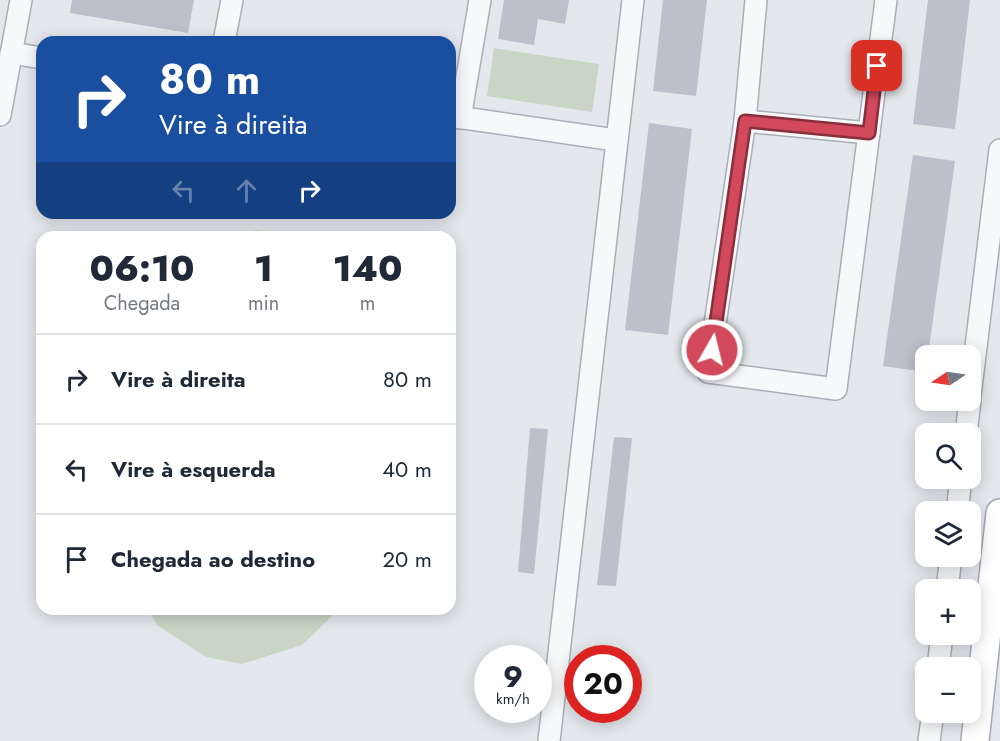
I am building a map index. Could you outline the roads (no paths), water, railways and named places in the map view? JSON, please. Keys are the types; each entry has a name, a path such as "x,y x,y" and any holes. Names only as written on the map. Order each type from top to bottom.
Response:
{"main road":[{"path":"975,741 993,642 1000,513"}],"lane":[{"path":"0,115 21,0"},
{"path":"225,36 232,0"},
{"path":"456,112 480,0"},
{"path":"549,741 615,140 633,0"},
{"path":"756,0 745,121 708,372 836,388 886,0"},
{"path":"11,53 36,57"},
{"path":"456,117 615,140"},
{"path":"745,121 869,133"},
{"path":"976,345 1000,150"},
{"path":"929,741 931,723"}]}
